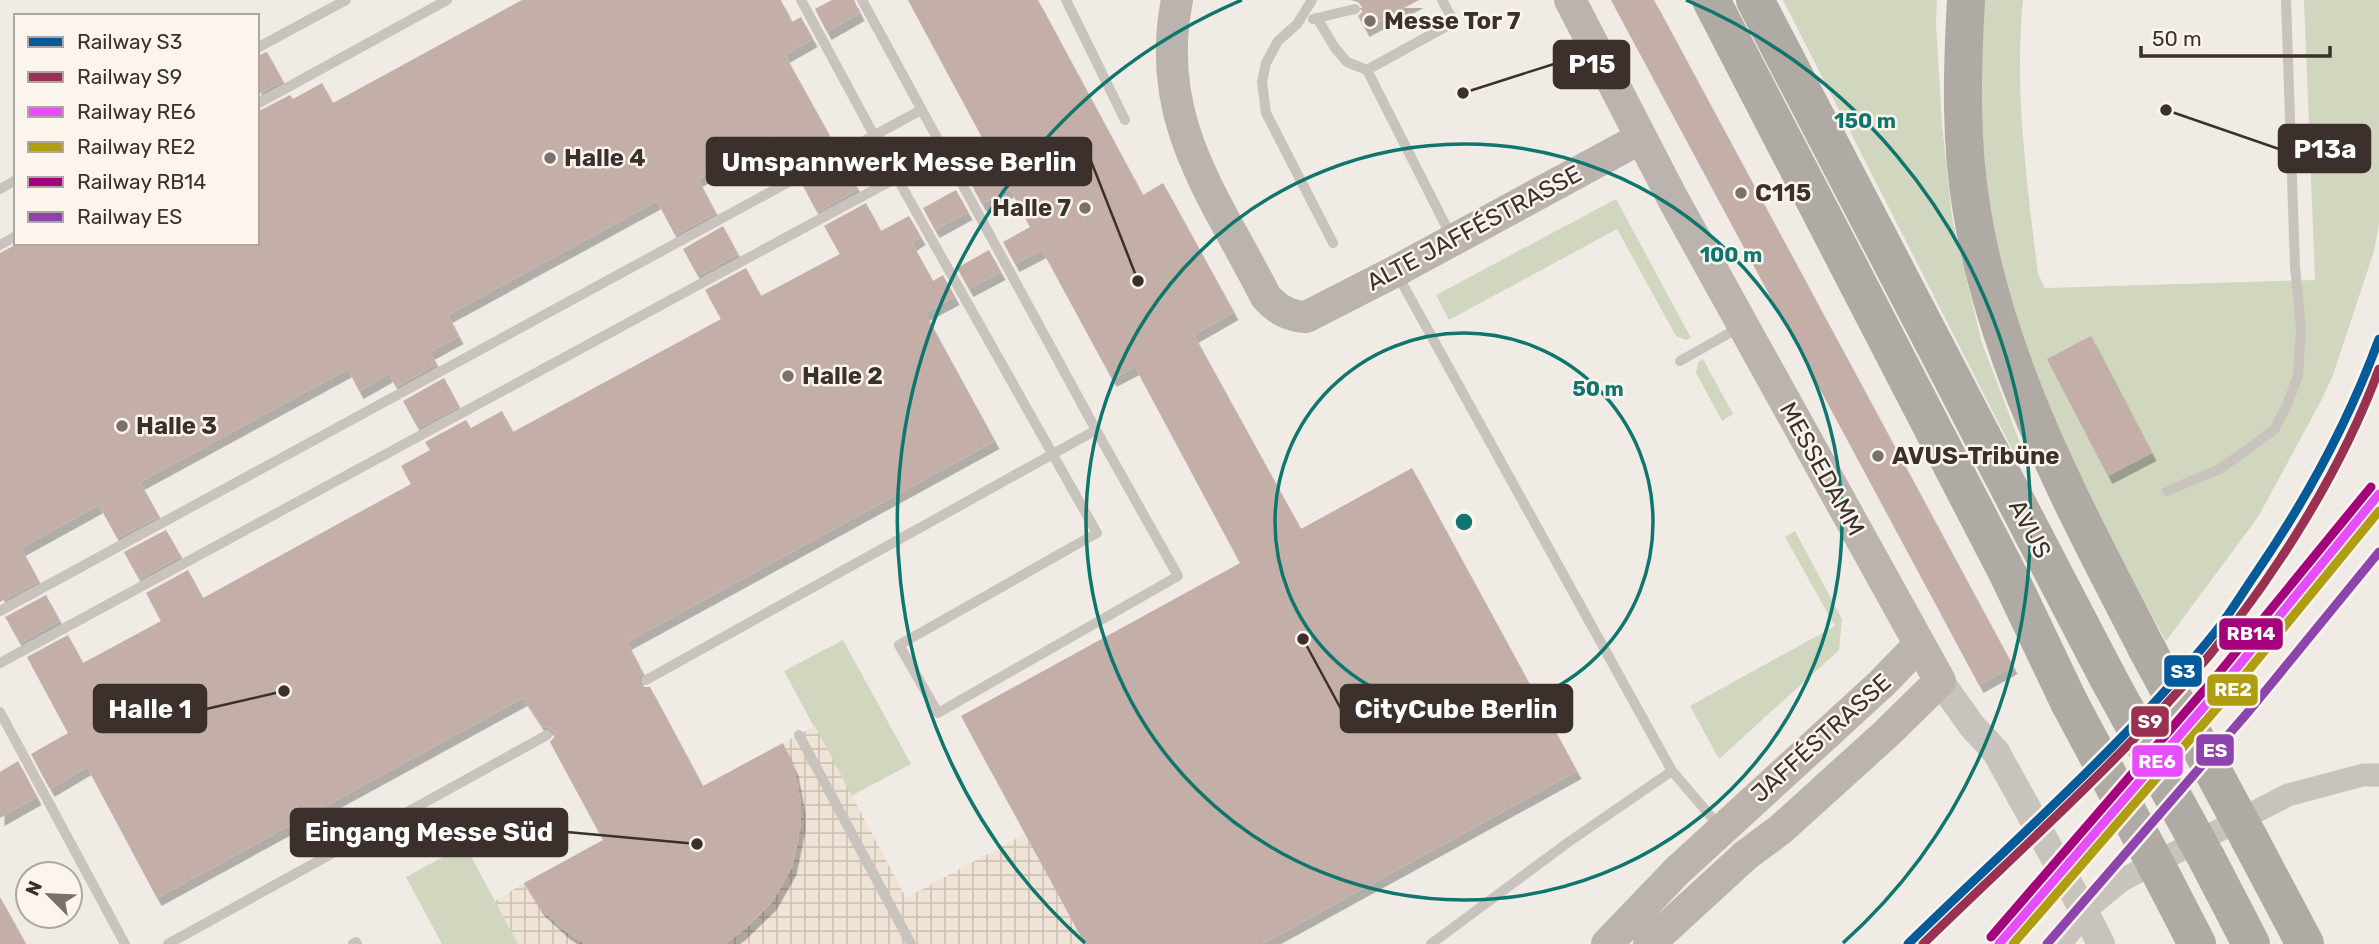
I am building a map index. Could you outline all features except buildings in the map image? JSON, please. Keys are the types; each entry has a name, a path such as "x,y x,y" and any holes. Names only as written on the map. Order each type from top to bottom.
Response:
{"highway":[{"path":"1687,0 1693,11 1747,68"},
{"name":"AVUS","path":"1711,0 2008,574 2069,702 2197,944"},
{"name":"AVUS","path":"1755,0 2107,676 2251,944"},
{"path":"1966,0 1962,72 1966,167 1972,213 1991,300 2028,407 2049,455 2147,649 2305,944"}],"main road":[{"name":"ALTE JAFFÉSTRASSE","path":"1177,0 1171,43 1173,81 1180,119 1195,164 1266,296 1284,312 1293,316 1306,317 1396,271 1641,138"},
{"name":"MESSEDAMM","path":"1570,0 1742,326 1940,681"},
{"name":"JAFFÉSTRASSE","path":"1607,944 1677,871 1881,684 1919,645"},
{"name":"JAFFÉSTRASSE","path":"1648,944 1746,855 1781,830 1940,681"},
{"path":"1721,829 1746,855"}],"street":[{"name":"MESSEDAMM","path":"1940,681 1972,726 1996,752 2097,935"},
{"path":"2060,944 2093,904 2122,880 2288,795 2363,775 2379,775"}],"lane":[{"path":"259,47 346,0"},
{"path":"259,103 447,0"},
{"path":"802,0 873,134 1097,533 899,645 937,713 1178,576 862,0"},
{"path":"1066,0 1125,120"},
{"path":"1312,0 1297,24 1278,41 1266,63 1262,82 1266,113 1333,243"},
{"path":"1367,70 1454,22 1442,0"},
{"path":"2167,491 2220,469 2274,430 2298,376 2301,329 2295,267 2286,0"},
{"path":"1297,24 1355,9"},
{"path":"1317,18 1347,62 1367,70 1452,239"},
{"path":"0,611 921,110"},
{"path":"0,663 944,152"},
{"path":"1420,174 1431,168"},
{"path":"1396,271 1671,771 1721,829"},
{"path":"1680,361 1742,326"},
{"path":"646,680 1096,430"},
{"path":"0,712 125,944"},
{"path":"799,735 911,944"},
{"path":"169,944 547,736"},
{"path":"1431,944 1570,841 1671,771"}],"green space":[{"path":"1783,0 1937,0 1942,124 1952,218 1981,340 2027,462 2019,463"},
{"path":"1978,0 2023,0 2020,69 2023,137 2038,274 2045,288 2315,280 2304,0 2379,0 2379,224 2374,251 2333,375 2258,517 2166,641 2108,539 2059,433 2019,333 1991,246 1978,161"},
{"path":"1616,199 1691,338 1686,340 1676,336 1617,229 1449,320 1436,295"},
{"path":"1703,359 1733,414 1722,421 1696,373 1698,362"},
{"path":"1795,531 1842,619 1839,650 1719,759 1690,706 1835,626 1785,537"},
{"path":"843,640 911,764 851,796 784,671"},
{"path":"465,845 518,944 442,944 406,877"}],"shaded area":[{"path":"815,726 906,898 1025,834 1085,944 724,944 754,922 772,902 792,867 797,848 801,804 794,768 783,743"},
{"path":"524,883 550,918 585,944 518,944 495,901"}],"rail line":[{"name":"S3","path":"1908,944 2106,753 2145,713 2217,630 2309,489 2340,431 2379,339"},
{"name":"S9","path":"1923,944 2120,754 2211,653 2295,537 2342,453 2379,369"},
{"name":"RB14","path":"1991,937 2214,679 2371,487"},
{"name":"RE6","path":"1999,944 2222,686 2379,494"},
{"name":"RE2","path":"2013,944 2230,693 2379,511"},
{"name":"ES","path":"2047,944 2249,711 2379,552"}],"place":[{"name":"Messe Tor 7","path":"1370,21"},
{"name":"P15","path":"1463,93"},
{"name":"P13a","path":"2166,110"},
{"name":"Halle 4","path":"550,158"},
{"name":"C115","path":"1741,193"},
{"name":"Halle 7","path":"1085,208"},
{"name":"Umspannwerk Messe Berlin","path":"1138,281"},
{"name":"Halle 2","path":"788,376"},
{"name":"Halle 3","path":"122,426"},
{"name":"AVUS-Tribüne","path":"1878,456"},
{"name":"CityCube Berlin","path":"1303,639"},
{"name":"Halle 1","path":"284,691"},
{"name":"Eingang Messe Süd","path":"697,844"}]}
